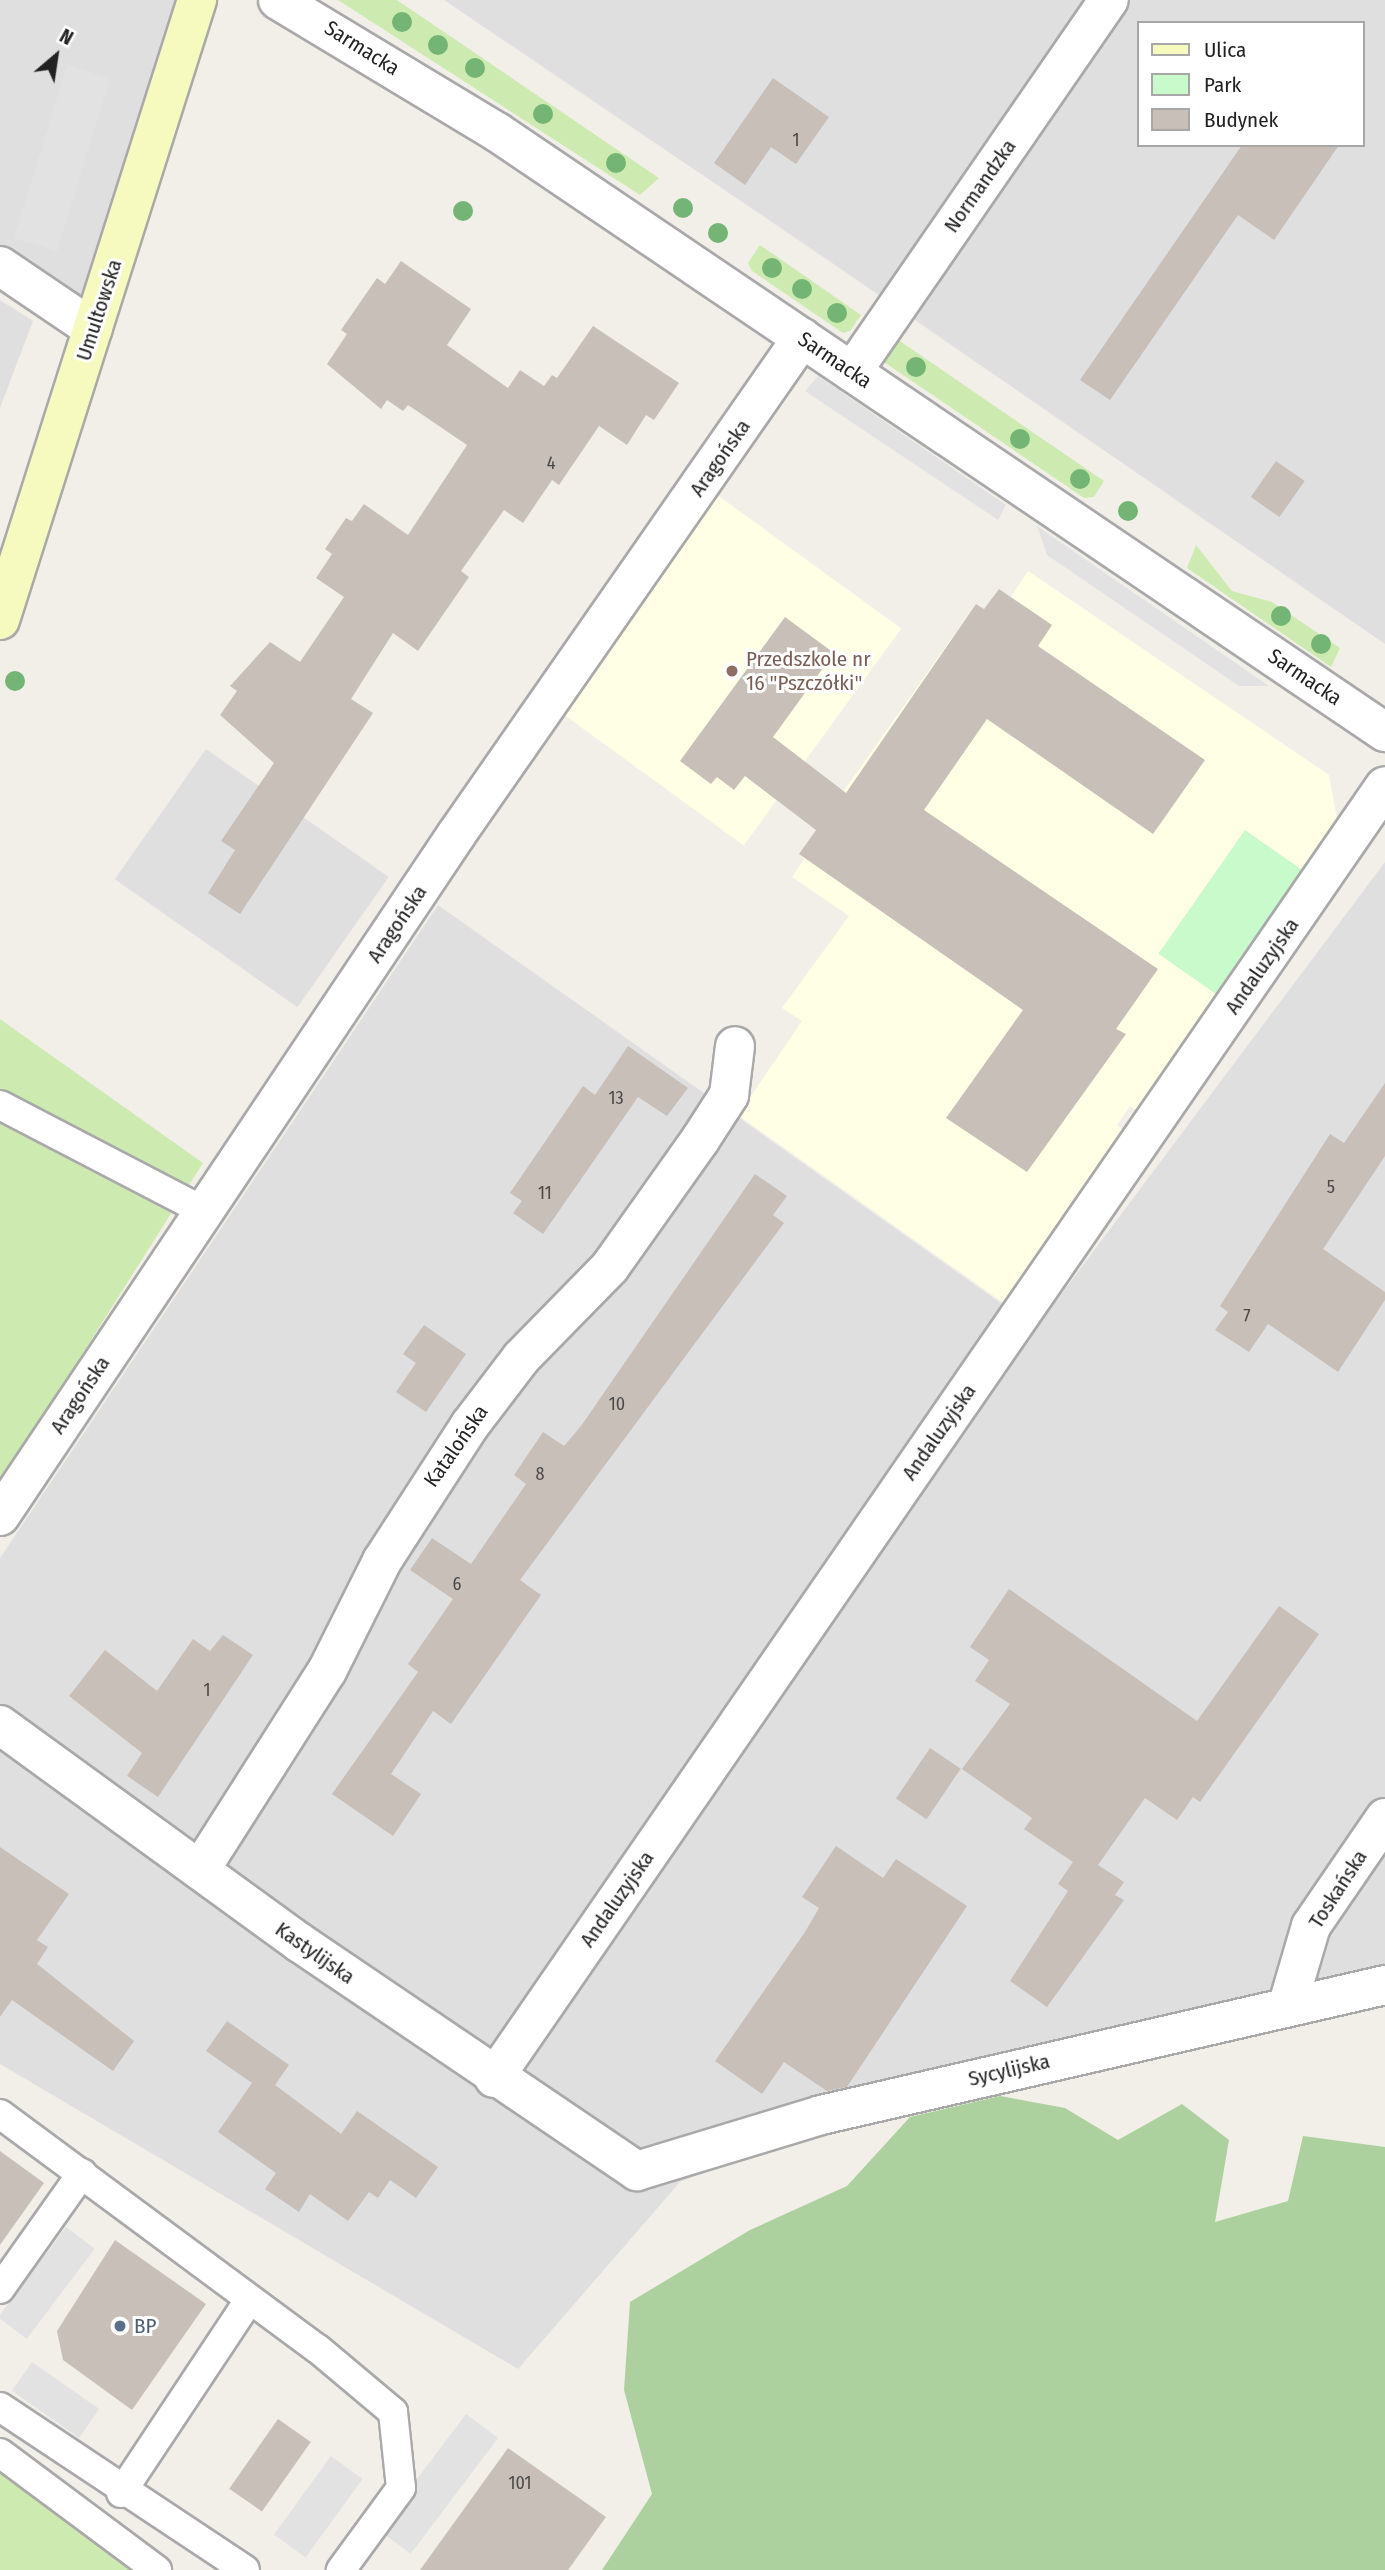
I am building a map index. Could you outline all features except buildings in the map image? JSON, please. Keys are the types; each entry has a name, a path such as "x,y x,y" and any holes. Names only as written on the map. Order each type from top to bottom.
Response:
{"street":[{"name":"Umultowska","path":"0,620 197,0"},
{"name":"Sarmacka","path":"278,0 497,132 1382,725"},
{"name":"Normandzka","path":"852,372 1109,0"},
{"path":"0,267 93,329"},
{"name":"Aragońska","path":"4,1499 802,338"},
{"name":"Andaluzyjska","path":"494,2078 1385,786"},
{"name":"Katalońska","path":"200,1870 327,1671 394,1541 470,1425 521,1358 610,1267 700,1140 729,1095 735,1046"},
{"name":"Kastylijska","path":"0,1725 494,2078 638,2171"},
{"name":"Toskańska","path":"1288,2004 1311,1926 1385,1818"},
{"name":"Sycylijska","path":"638,2171 821,2115 1288,2004 1385,1985"}],"lane":[{"path":"0,1105 204,1211"},
{"path":"0,2114 82,2173 393,2412 401,2488 341,2570"},
{"path":"0,2290 82,2173"},
{"path":"121,2493 249,2300"},
{"path":"0,2407 121,2493 245,2570"},
{"path":"0,2453 157,2570"}],"shaded area":[{"path":"0,0 197,0 93,329 0,266"},
{"path":"444,0 1385,0 1385,644 838,267"},
{"path":"67,65 110,78 57,251 14,238"},
{"path":"0,300 33,321 0,408"},
{"path":"818,376 1006,505 998,520 805,391"},
{"name":"Przedszkole nr 16 \"Pszczółki\"","path":"716,494 901,629 744,845 558,711"},
{"path":"1037,526 1269,686 1239,686 1047,555"},
{"path":"1028,571 1329,775 1339,830 1143,1114 1130,1106 1117,1125 1128,1135 1008,1306 738,1115 802,1021 782,1008 849,916 792,877 804,859 799,854 976,604 984,609 999,589 1011,597"},
{"path":"206,749 389,877 297,1007 115,879"},
{"path":"1385,862 1385,1998 833,2123 680,2182 518,2369 0,2064 0,1558 438,905 1036,1328"},
{"path":"66,2227 95,2249 27,2339 0,2319 0,2315"},
{"path":"32,2362 99,2409 79,2438 12,2391"},
{"path":"466,2414 498,2438 411,2554 379,2530"},
{"path":"331,2456 363,2479 306,2557 274,2534"}],"green space":[{"path":"338,0 397,0 659,178 640,195"},
{"path":"760,245 861,315 850,331 843,333 752,271 748,263"},
{"path":"894,337 1104,481 1094,497 1084,498 884,362"},
{"path":"1196,545 1232,591 1272,602 1340,648 1331,667 1187,568"},
{"path":"1245,830 1309,875 1222,998 1158,954"},
{"path":"0,1019 203,1163 0,1484"},
{"path":"1000,2096 1065,2108 1118,2140 1182,2104 1229,2140 1215,2222 1288,2201 1303,2136 1385,2147 1385,2570 602,2570 652,2494 624,2390 630,2302 750,2230 847,2186 910,2117"},
{"path":"0,2470 104,2545 130,2570 0,2570"}],"place":[{"name":"Przedszkole nr 16 \"Pszczółki\"","path":"732,671"},
{"name":"BP","path":"120,2326"}]}
